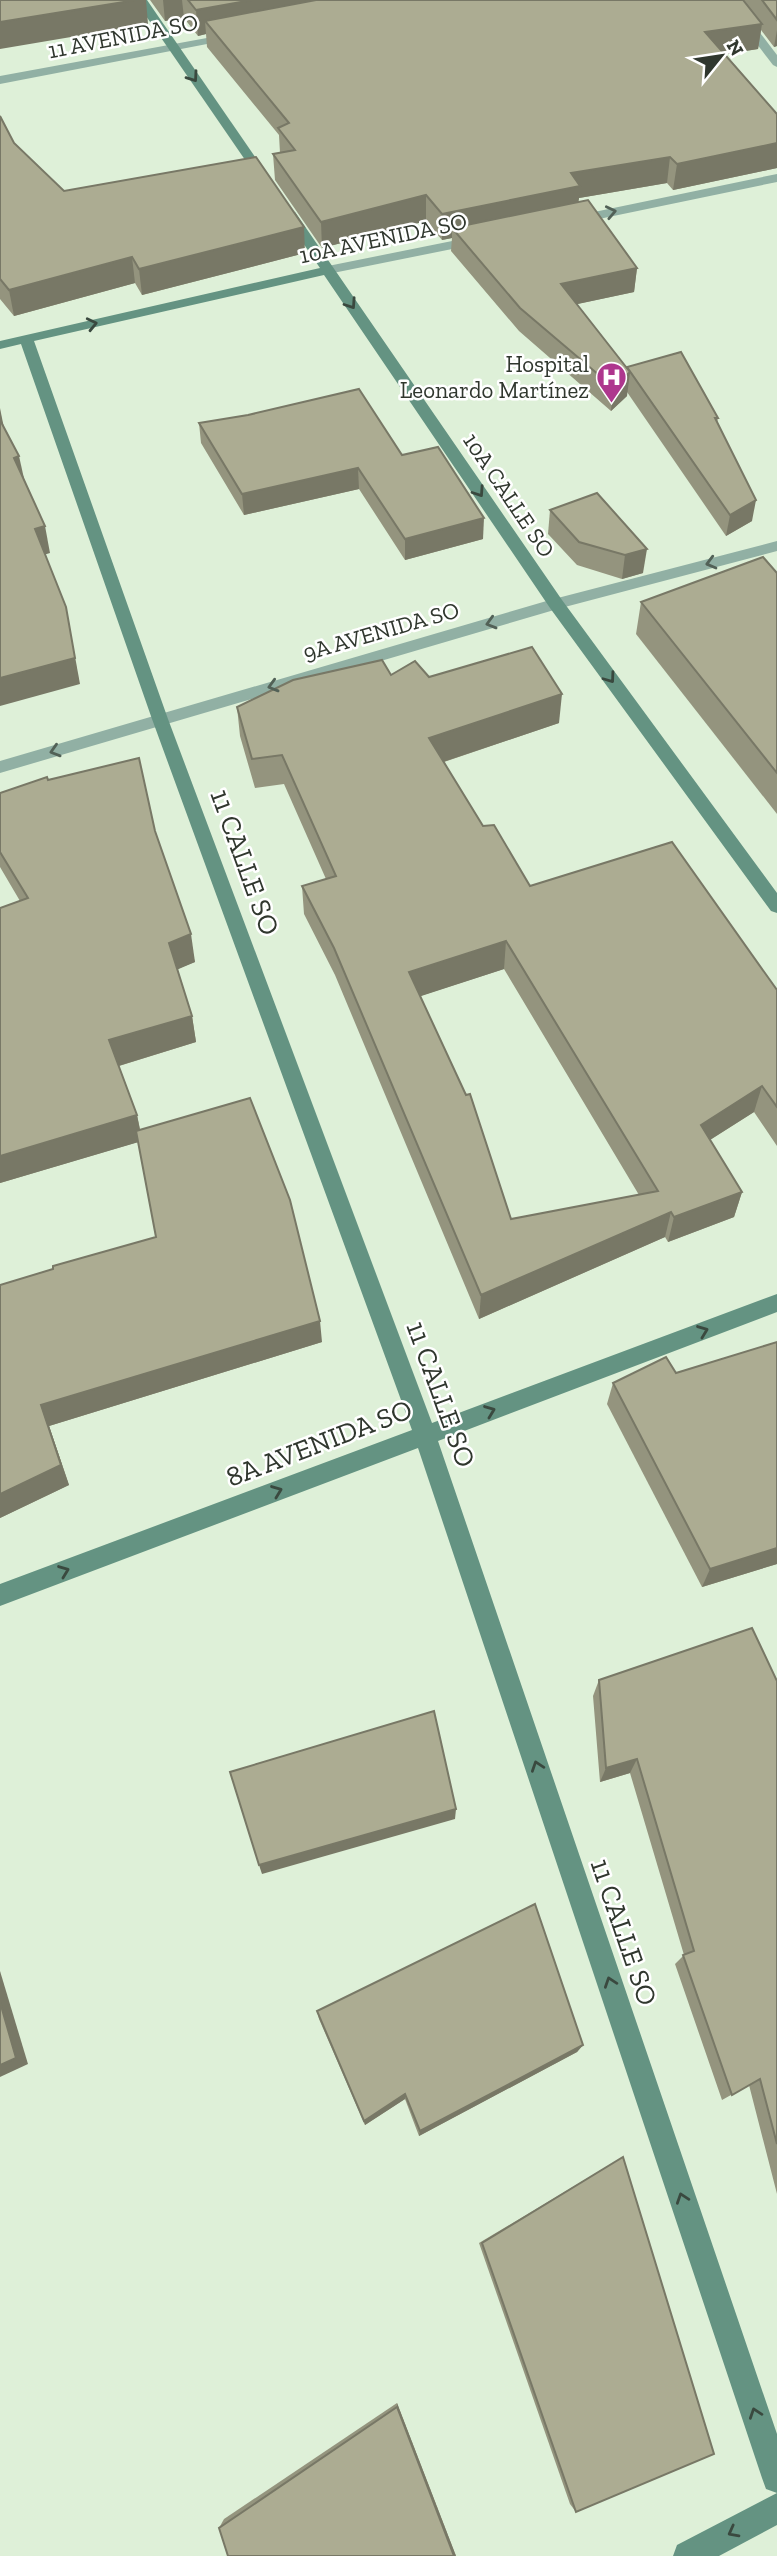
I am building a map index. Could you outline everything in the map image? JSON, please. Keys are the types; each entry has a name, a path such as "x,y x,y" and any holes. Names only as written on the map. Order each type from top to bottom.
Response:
{"street":[{"name":"10A CALLE SO","path":"141,0 556,604 777,906"},
{"path":"729,0 777,63"},
{"name":"11 AVENIDA SO","path":"0,80 241,35"},
{"path":"559,223 777,178"},
{"name":"10A AVENIDA SO","path":"0,345 328,270 491,237"},
{"name":"11 CALLE SO","path":"26,339 160,719 425,1435 777,2478"},
{"name":"9A AVENIDA SO","path":"0,767 556,604 777,546"},
{"name":"8A AVENIDA SO","path":"0,1595 777,1303"},
{"path":"688,2556 777,2508"}],"building":[{"path":"0,0 136,0 0,22"},
{"path":"188,0 252,0 196,10"},
{"path":"316,0 743,0 762,24 705,32 777,114 777,143 677,164 670,157 571,173 580,186 442,214 426,195 321,222 273,154 295,150 278,128 289,123 205,21"},
{"path":"762,0 777,0 777,20"},
{"path":"0,116 14,143 64,191 256,157 304,227 139,269 132,257 9,290 0,279"},
{"path":"588,200 637,268 561,284 630,372 613,387 520,308 452,228"},
{"path":"681,352 718,418 715,418 756,500 730,515 627,367"},
{"path":"359,389 402,455 438,447 484,518 405,539 358,468 242,494 199,423 248,415"},
{"path":"0,420 19,456 14,458 45,526 35,529 66,607 75,658 0,678"},
{"path":"597,493 647,549 625,555 579,542 550,510"},
{"path":"763,557 777,573 777,773 641,602"},
{"path":"532,647 562,694 429,738 483,826 494,825 530,886 672,842 777,990 777,1107 762,1086 701,1125 742,1192 674,1217 671,1212 481,1295 334,948 302,886 336,876 282,755 252,759 237,707 293,680 382,660 391,675 415,661 429,677","holes":["506,941 658,1191 511,1219 470,1094 466,1095 409,972"]},
{"path":"139,758 155,831 191,934 169,943 192,1016 109,1040 137,1115 0,1156 0,908 28,898 0,852 0,793 47,777 48,780"},
{"path":"250,1098 290,1200 320,1321 41,1405 61,1465 0,1494 0,1285 53,1269 53,1266 156,1237 136,1131"},
{"path":"777,1342 777,1548 710,1569 613,1383 666,1357 676,1373"},
{"path":"752,1628 777,1681 777,2144 760,2079 732,2095 683,1955 694,1951 637,1759 606,1768 599,1680"},
{"path":"434,1711 456,1809 259,1865 230,1772"},
{"path":"535,1904 583,2045 420,2131 405,2094 364,2121 317,2011"},
{"path":"0,2002 16,2058 0,2065"},
{"path":"623,2157 714,2454 576,2512 482,2243"},
{"path":"397,2407 454,2556 228,2556 219,2528"}],"place":[{"name":"Hospital Leonardo Martínez","path":"612,404"}]}
